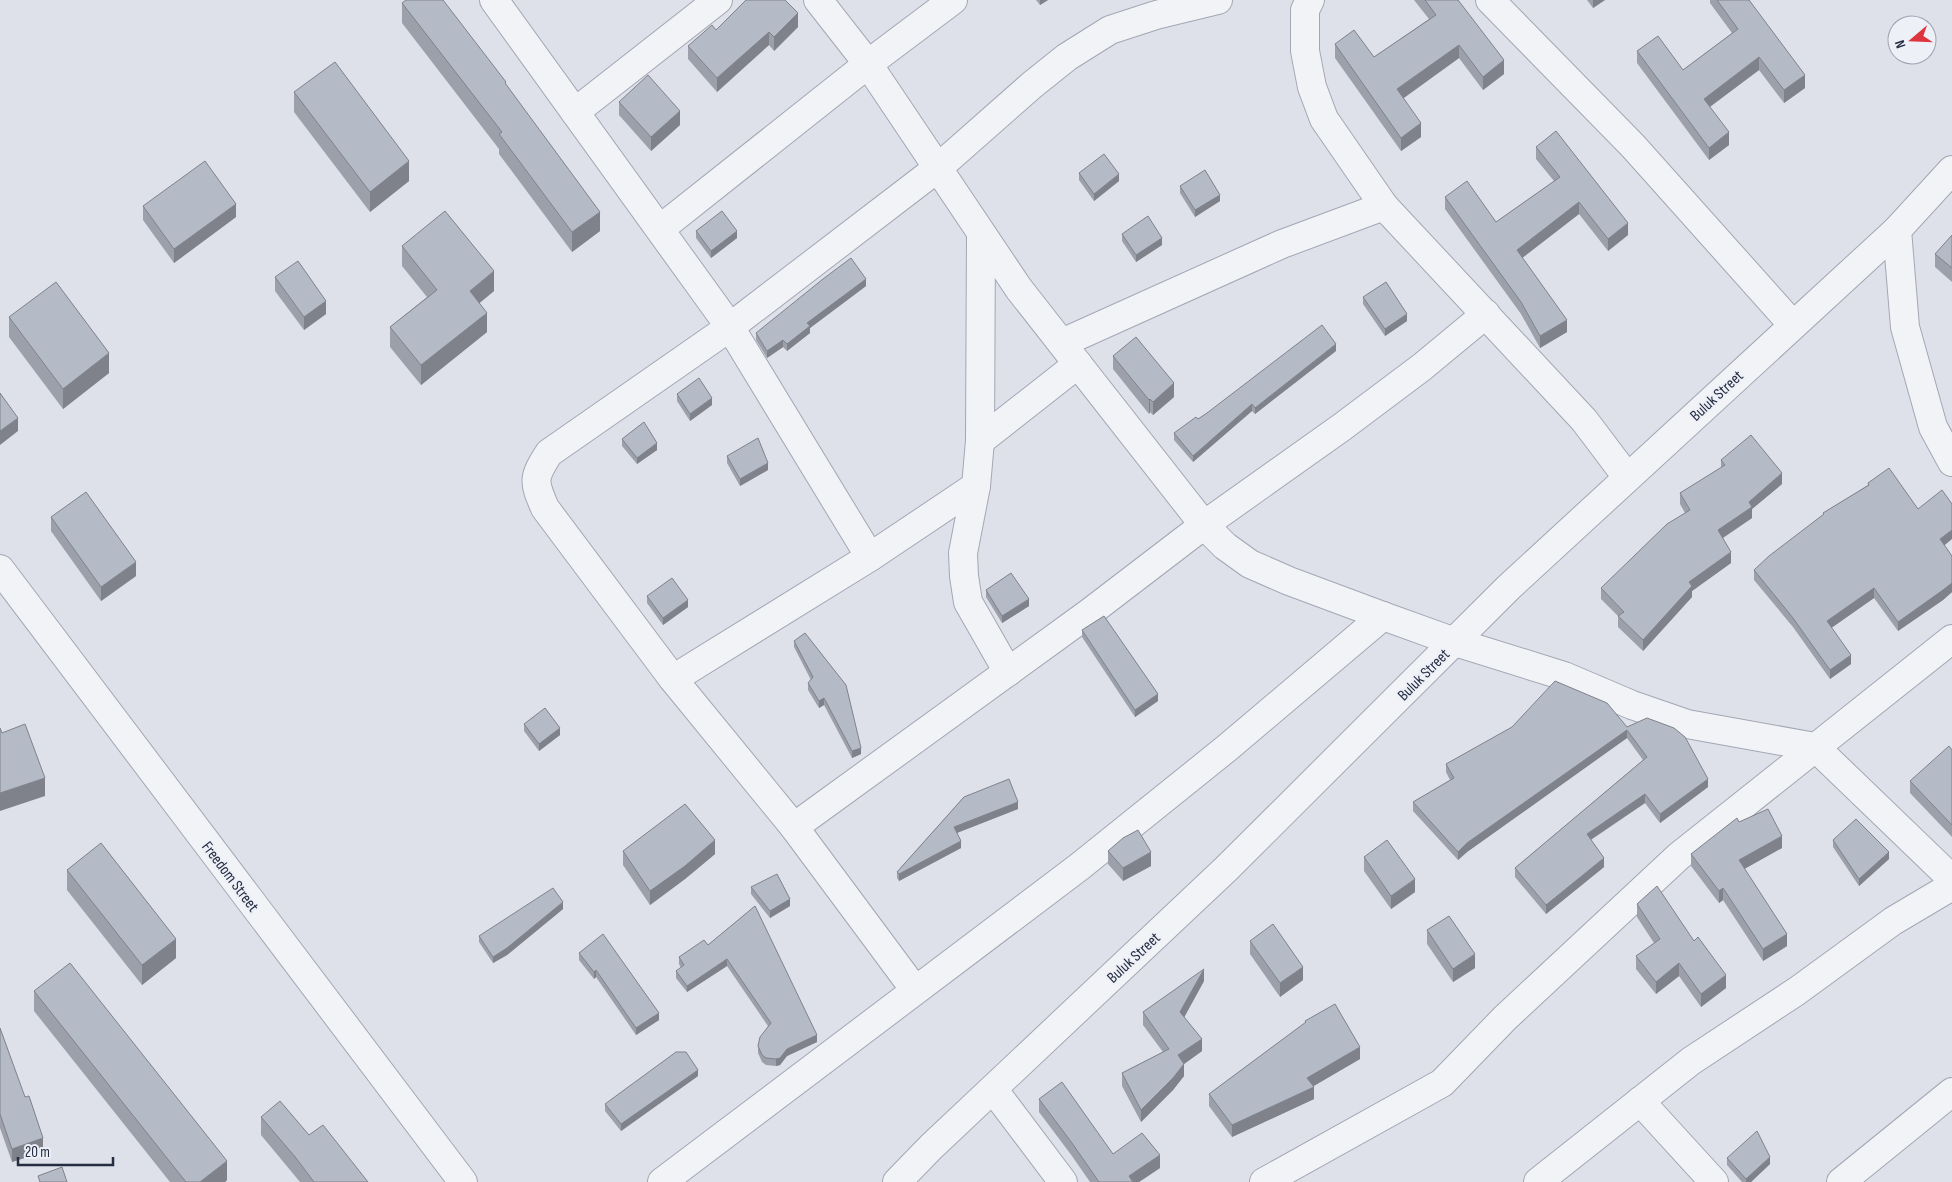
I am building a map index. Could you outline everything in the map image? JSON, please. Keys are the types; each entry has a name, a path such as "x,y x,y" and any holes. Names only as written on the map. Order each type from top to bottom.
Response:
{"street":[{"path":"494,0 730,327 870,557"},
{"path":"576,112 718,0"},
{"path":"818,0 868,64 939,167 981,234 1019,289 1204,525 1225,546 1250,564 1289,581 1455,642 1564,676 1632,706 1687,724 1815,747 1952,879"},
{"path":"660,229 868,64 953,0"},
{"path":"915,990 794,827 673,679 546,508 536,487 538,470 549,453 730,327 939,167 1032,84 1067,57 1110,30 1151,8 1218,0"},
{"path":"1310,0 1305,10 1306,51 1312,86 1324,119 1384,206 1584,420 1626,477"},
{"path":"1490,0 1633,146 1792,325"},
{"name":"Buluk Street","path":"897,1182 1226,869 1509,587 1626,477 1897,230 1952,170"},
{"path":"980,441 1070,354 1282,244 1384,206"},
{"path":"1897,230 1905,327 1933,427 1952,462"},
{"path":"981,234 980,441 976,486 963,553 964,576 968,602 1008,672"},
{"path":"794,827 1008,672 1204,525 1342,427 1414,373 1486,314"},
{"path":"673,679 870,557 976,486"},
{"name":"Freedom Street","path":"0,569 463,1182"},
{"path":"662,1182 1095,855 1227,748 1383,616"},
{"path":"1264,1182 1442,1083 1505,1018 1680,856 1952,639"},
{"path":"1538,1182 1691,1061 1797,992 1893,921 1952,886"},
{"path":"993,1089 1063,1182"},
{"path":"1841,1182 1952,1092"},
{"path":"1640,1101 1714,1182"}],"building":[{"path":"406,0 443,0 506,82 600,212 572,232 499,134 502,132 402,3"},
{"path":"746,0 785,0 798,13 774,37 769,32 717,78 688,46 712,25 716,30"},
{"path":"1425,0 1458,0 1504,60 1483,77 1459,45 1397,89 1421,123 1401,138 1335,44 1354,30 1374,57 1436,15"},
{"path":"1717,0 1749,0 1805,75 1784,90 1759,57 1704,99 1729,132 1709,148 1637,51 1658,36 1683,70 1738,29"},
{"path":"335,62 409,161 370,192 294,92"},
{"path":"648,75 680,111 651,137 619,102"},
{"path":"1556,131 1628,223 1608,239 1579,202 1517,250 1567,320 1540,336 1521,302 1445,197 1467,181 1496,222 1560,177 1536,147"},
{"path":"1104,154 1119,174 1094,194 1079,173"},
{"path":"205,161 236,204 174,249 143,206"},
{"path":"1205,170 1220,195 1195,210 1180,186"},
{"path":"445,211 494,271 470,291 487,313 421,365 390,327 437,290 402,246"},
{"path":"722,211 737,231 711,251 696,231"},
{"path":"1148,216 1162,238 1136,255 1122,234"},
{"path":"1952,235 1952,268 1935,254"},
{"path":"851,258 866,279 807,323 810,326 787,344 783,340 767,351 756,333"},
{"path":"298,261 326,301 304,317 275,277"},
{"path":"56,282 109,353 63,389 9,317"},
{"path":"1386,282 1407,314 1385,329 1363,297"},
{"path":"1322,325 1336,344 1255,408 1252,404 1193,456 1174,433 1196,417 1198,419 1207,413"},
{"path":"1136,337 1174,383 1153,402 1149,400 1113,356"},
{"path":"699,378 712,398 690,414 677,394"},
{"path":"0,393 18,418 0,431"},
{"path":"644,422 657,443 637,458 622,439"},
{"path":"1751,435 1782,473 1749,502 1752,507 1718,530 1731,552 1689,582 1692,586 1643,640 1618,616 1624,612 1601,588 1667,524 1690,510 1680,493 1725,465 1721,460"},
{"path":"758,438 768,463 740,479 727,456"},
{"path":"1889,468 1918,509 1942,490 1952,504 1952,530 1940,539 1952,556 1952,583 1898,622 1874,588 1827,621 1851,655 1830,670 1793,618 1754,570 1823,513 1869,485 1868,483"},
{"path":"86,492 136,562 101,587 51,517"},
{"path":"1011,573 1029,599 1002,616 986,590"},
{"path":"672,578 688,600 663,618 647,596"},
{"path":"1104,616 1158,694 1135,710 1082,630"},
{"path":"805,633 846,685 861,748 852,751 824,698 819,701 808,683 813,677 794,641"},
{"path":"1555,681 1607,703 1627,727 1647,718 1674,728 1685,737 1708,779 1660,814 1645,794 1587,834 1604,858 1546,905 1515,868 1647,757 1627,730 1467,843 1458,852 1413,802 1454,778 1446,764 1512,727"},
{"path":"545,708 560,728 539,744 524,724"},
{"path":"25,724 45,778 0,793 0,728 2,733"},
{"path":"1949,746 1952,750 1952,825 1910,781"},
{"path":"1009,779 1018,802 954,827 961,841 899,874 897,872 964,797"},
{"path":"685,804 715,840 685,866 650,891 623,851"},
{"path":"1768,809 1782,836 1739,860 1787,934 1763,949 1723,888 1719,891 1691,854 1737,818 1739,822"},
{"path":"1856,819 1889,852 1859,879 1833,840"},
{"path":"1138,830 1151,852 1123,868 1108,851 1123,838"},
{"path":"1387,840 1415,879 1391,896 1364,857"},
{"path":"101,843 176,939 142,965 67,870"},
{"path":"777,874 790,899 770,911 751,887"},
{"path":"1657,886 1694,941 1698,937 1726,975 1701,994 1679,963 1656,982 1636,956 1660,939 1637,904"},
{"path":"553,888 563,902 507,948 493,957 479,936"},
{"path":"755,906 817,1035 787,1049 780,1058 776,1059 766,1058 762,1055 758,1046 760,1037 771,1023 727,959 687,986 676,971 684,965 679,957 704,940 708,945"},
{"path":"1449,916 1475,954 1453,969 1427,930"},
{"path":"1273,924 1303,967 1280,983 1250,941"},
{"path":"603,934 659,1013 636,1028 596,970 594,972 579,953"},
{"path":"70,963 227,1161 200,1182 186,1182 34,991"},
{"path":"1204,969 1180,1012 1202,1039 1178,1055 1184,1064 1173,1078 1141,1110 1122,1073 1169,1049 1143,1012"},
{"path":"1335,1004 1360,1047 1307,1078 1314,1087 1232,1125 1209,1094 1305,1021"},
{"path":"0,1028 25,1097 29,1096 43,1138 12,1149 0,1114"},
{"path":"676,1052 686,1052 698,1070 621,1124 605,1104"},
{"path":"1062,1082 1113,1154 1142,1133 1160,1155 1129,1176 1133,1182 1099,1182 1039,1099"},
{"path":"280,1101 309,1135 323,1125 368,1182 314,1182 261,1117"},
{"path":"1757,1131 1770,1157 1746,1179 1727,1158"},
{"path":"62,1167 67,1182 40,1182 38,1176"}]}
